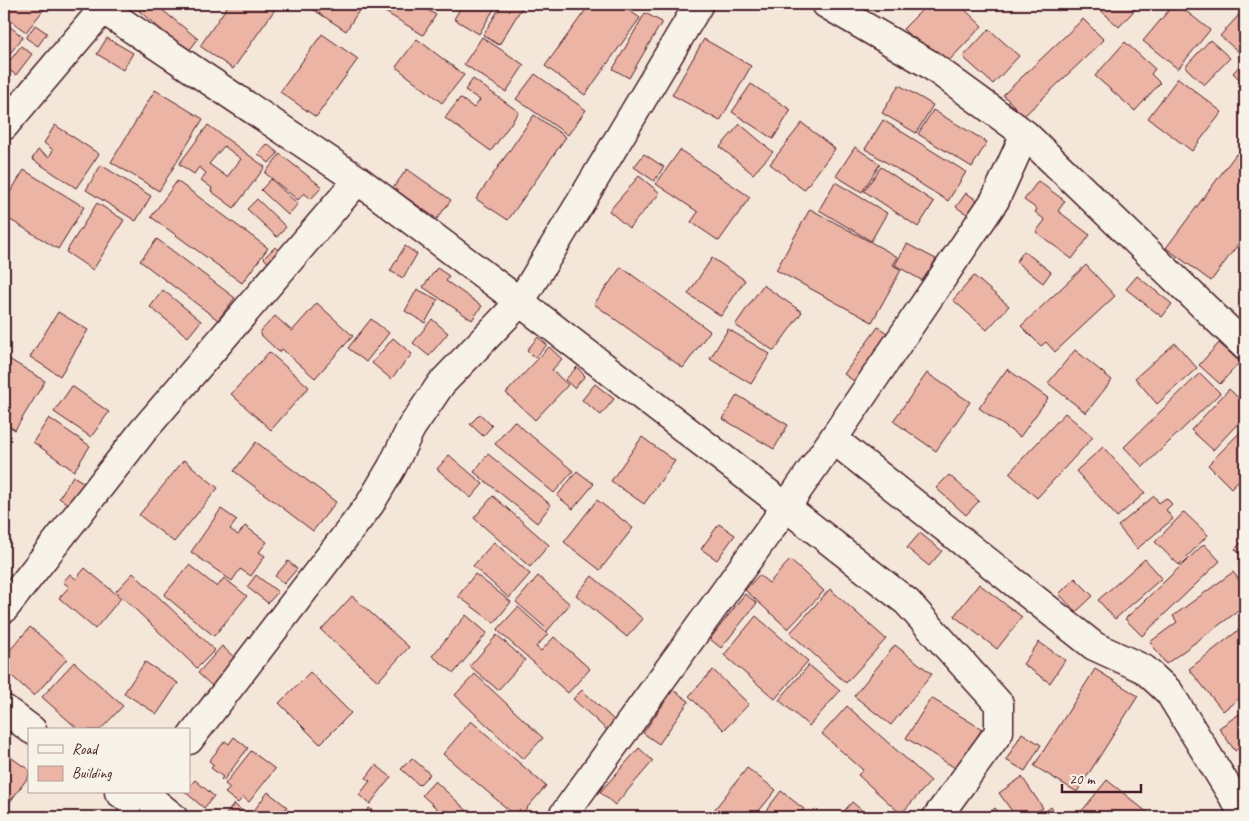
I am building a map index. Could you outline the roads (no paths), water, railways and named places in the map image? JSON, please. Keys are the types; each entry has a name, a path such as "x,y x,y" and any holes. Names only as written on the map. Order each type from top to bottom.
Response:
{"street":[{"path":"190,739 370,504 392,468 411,428 441,384 520,302 699,4"},
{"path":"826,4 929,64 1025,134 1245,346"},
{"path":"4,126 99,6 358,180 520,302 907,602 999,704 999,732 937,817"},
{"path":"562,817 833,439 995,200 1025,134"},
{"path":"4,609 143,431 358,180"},
{"path":"833,439 1094,646 1144,669 1169,692 1245,816"},
{"path":"4,709 29,728"},
{"path":"136,801 173,817"}]}
